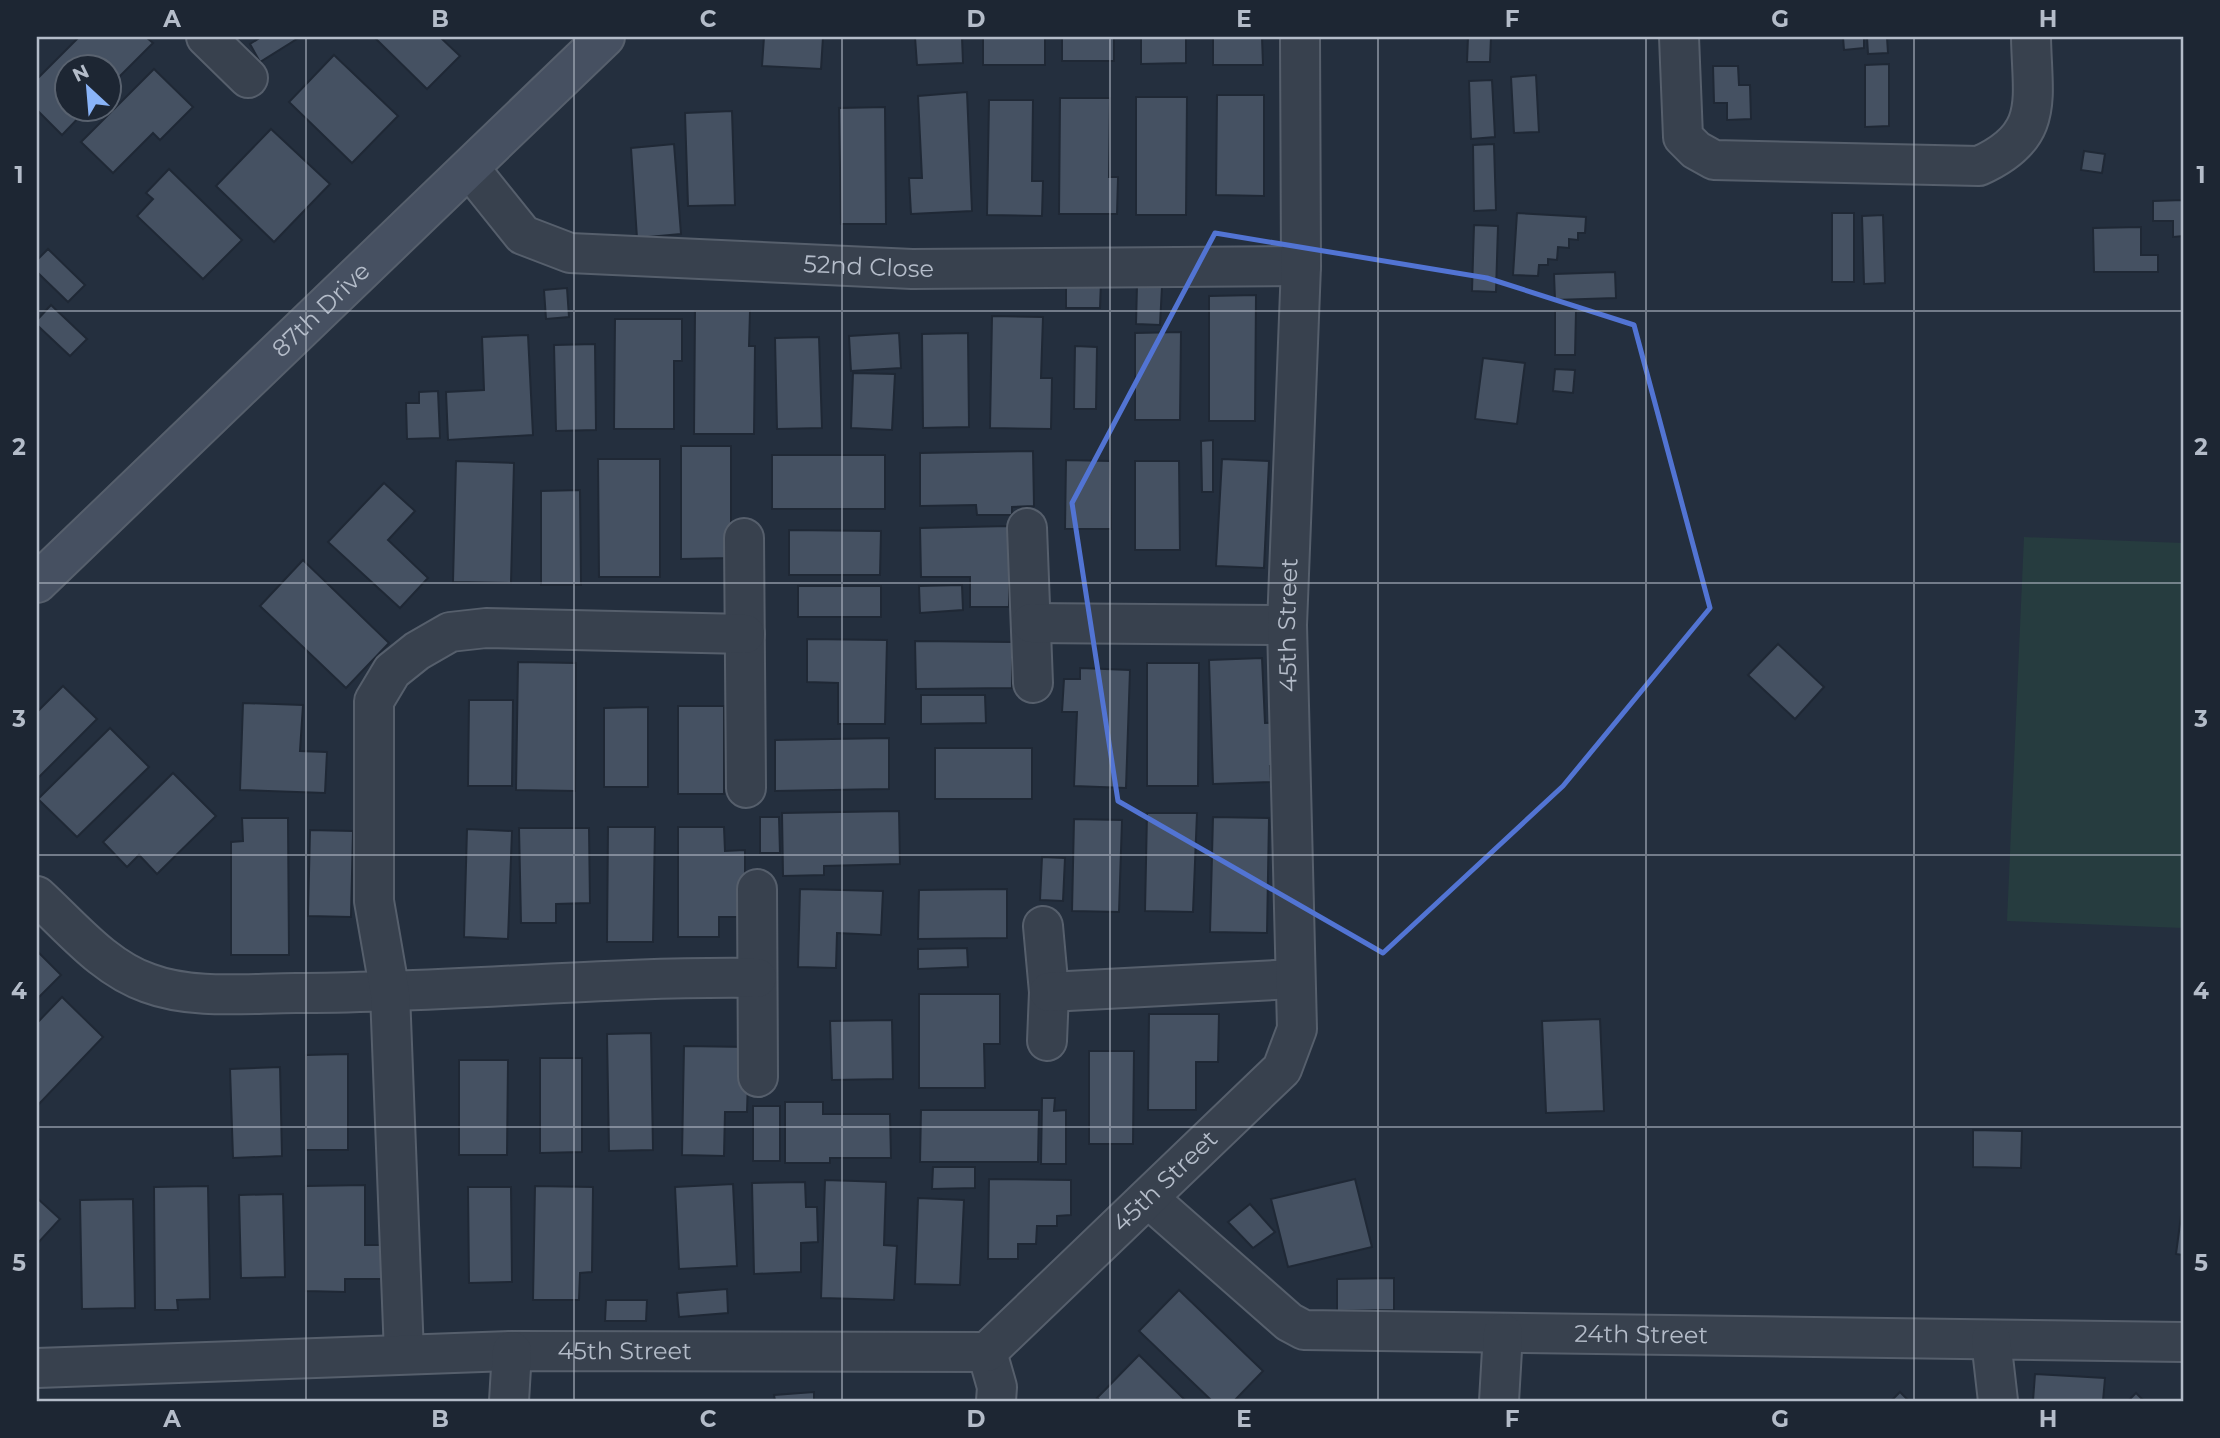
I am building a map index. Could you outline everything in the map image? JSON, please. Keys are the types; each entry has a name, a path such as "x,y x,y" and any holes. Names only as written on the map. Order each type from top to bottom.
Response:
{"street":[{"path":"206,37 248,78"},
{"name":"87th Drive","path":"37,583 605,37"},
{"name":"45th Street","path":"37,1368 512,1351 987,1352 1282,1069 1297,1029 1287,625 1301,266 1300,37"},
{"path":"1679,37 1683,137 1696,150 1714,160 1979,166 2014,146 2032,113 2031,37"},
{"name":"52nd Close","path":"470,169 523,235 570,253 912,269 1301,266"},
{"path":"1027,528 1033,683"},
{"path":"744,538 746,788"},
{"path":"1031,623 1287,625"},
{"path":"404,1354 390,993 373,901 374,701 392,671 417,651 450,632 474,630 745,634"},
{"path":"757,889 758,1077"},
{"path":"37,896 117,969 150,984 197,993 390,993 683,977 757,978"},
{"path":"1043,926 1049,992 1047,1041"},
{"path":"1049,992 1294,979"},
{"name":"24th Street","path":"1148,1198 1289,1322 1304,1329 2183,1342"},
{"path":"1499,1401 1503,1333"},
{"path":"1991,1340 1998,1401"},
{"path":"509,1401 512,1351"},
{"path":"987,1352 997,1387 996,1401"}],"highlighted area":[{"path":"1215,233 1487,278 1634,325 1710,608 1563,786 1383,953 1118,801 1072,503"}],"green space":[{"path":"2024,537 2183,543 2183,928 2007,921"}],"building":[{"path":"79,37 146,37 153,43 122,74 122,52 64,52"},
{"path":"261,37 300,37 260,62 250,44"},
{"path":"374,37 440,37 460,56 427,89"},
{"path":"764,37 823,37 821,69 762,66"},
{"path":"915,37 962,37 963,63 917,65"},
{"path":"983,37 1045,37 1045,65 983,65"},
{"path":"1062,37 1114,37 1114,61 1062,61"},
{"path":"1141,37 1186,37 1186,63 1141,64"},
{"path":"1213,37 1262,37 1263,65 1213,65"},
{"path":"1468,37 1491,37 1490,62 1467,62"},
{"path":"1843,37 1864,37 1864,48 1844,50"},
{"path":"1867,37 1887,37 1888,53 1868,54"},
{"path":"334,55 398,116 352,163 289,102"},
{"path":"52,64 52,122 75,122 62,135 37,110 37,79"},
{"path":"1889,64 1889,126 1865,127 1865,65"},
{"path":"1713,66 1738,66 1739,85 1750,85 1751,119 1727,120 1727,103 1714,103"},
{"path":"154,69 193,107 160,140 153,133 113,173 81,142 101,122 122,122 122,101"},
{"path":"1536,75 1539,132 1514,133 1511,77"},
{"path":"1492,80 1495,137 1471,139 1469,81"},
{"path":"967,92 972,211 911,214 909,178 922,178 918,96"},
{"path":"1217,95 1264,95 1264,196 1216,195"},
{"path":"1136,97 1187,97 1186,215 1136,215"},
{"path":"1060,98 1110,98 1109,177 1118,177 1117,214 1059,214"},
{"path":"989,100 1033,100 1032,181 1043,181 1042,216 987,215"},
{"path":"885,107 886,224 841,224 839,108"},
{"path":"732,111 735,205 688,206 685,113"},
{"path":"271,129 330,184 274,242 216,186"},
{"path":"674,144 681,234 637,238 631,148"},
{"path":"1494,144 1496,210 1474,211 1473,145"},
{"path":"2084,151 2105,154 2102,173 2081,170"},
{"path":"169,169 242,240 203,279 137,216 153,199 146,193"},
{"path":"2183,200 2183,236 2173,237 2173,221 2153,221 2153,201"},
{"path":"1517,213 1586,217 1585,233 1578,233 1578,240 1569,239 1569,248 1558,247 1557,260 1548,259 1548,265 1539,265 1538,276 1513,275"},
{"path":"1832,213 1854,213 1854,282 1832,282"},
{"path":"1883,215 1885,283 1864,284 1862,216"},
{"path":"1474,225 1498,226 1496,292 1472,291"},
{"path":"2141,227 2141,255 2158,255 2158,272 2094,272 2093,228"},
{"path":"48,249 85,285 68,302 37,272 37,260"},
{"path":"1615,272 1616,298 1555,300 1554,274"},
{"path":"1066,281 1101,281 1100,308 1066,308"},
{"path":"1137,285 1162,286 1160,325 1136,324"},
{"path":"567,288 569,317 546,319 544,290"},
{"path":"1256,295 1255,421 1209,421 1209,296"},
{"path":"51,305 87,339 70,356 37,325 37,320"},
{"path":"695,311 750,311 749,346 755,346 754,434 694,434"},
{"path":"1555,311 1576,311 1575,355 1555,355"},
{"path":"992,316 1043,317 1041,378 1052,378 1051,429 990,428"},
{"path":"615,319 682,319 682,361 674,361 674,429 614,429"},
{"path":"1181,332 1180,420 1135,420 1135,333"},
{"path":"899,333 901,368 851,371 849,336"},
{"path":"968,333 969,427 923,428 922,334"},
{"path":"528,335 533,435 448,440 446,392 484,390 482,337"},
{"path":"819,337 822,428 777,429 775,338"},
{"path":"595,344 596,430 556,431 554,345"},
{"path":"1075,346 1097,347 1096,409 1074,409"},
{"path":"1483,358 1525,363 1517,424 1475,419"},
{"path":"1555,369 1575,370 1573,393 1553,391"},
{"path":"853,373 895,374 892,430 851,428"},
{"path":"438,391 440,438 407,439 406,403 419,403 419,392"},
{"path":"1213,440 1213,492 1202,492 1201,441"},
{"path":"681,446 731,446 731,558 681,559"},
{"path":"1033,451 1034,506 1012,507 1012,515 977,515 976,505 920,506 920,453"},
{"path":"772,455 885,455 885,509 772,509"},
{"path":"598,459 660,459 660,577 599,577"},
{"path":"1222,459 1269,461 1264,568 1216,566"},
{"path":"1066,460 1110,461 1111,529 1065,529"},
{"path":"456,461 514,463 511,583 453,582"},
{"path":"1135,461 1179,461 1180,550 1135,550"},
{"path":"384,483 415,511 388,540 428,578 400,608 328,542"},
{"path":"580,490 581,585 541,585 541,491"},
{"path":"1009,526 1009,607 970,607 970,577 921,577 920,528"},
{"path":"789,530 881,531 880,575 789,575"},
{"path":"303,560 389,643 346,688 260,606"},
{"path":"962,585 963,610 920,613 919,586"},
{"path":"798,586 881,586 881,617 798,617"},
{"path":"807,639 887,640 885,724 838,724 838,683 807,682"},
{"path":"915,641 1012,642 1012,688 916,689"},
{"path":"1778,644 1824,687 1795,719 1748,675"},
{"path":"1262,658 1265,723 1287,722 1288,766 1270,766 1271,782 1213,784 1209,660"},
{"path":"518,662 576,663 575,791 516,790"},
{"path":"1147,663 1199,663 1198,786 1147,786"},
{"path":"1080,668 1130,670 1126,788 1074,786 1077,712 1062,712 1064,679 1080,679"},
{"path":"63,686 97,719 37,779 37,712"},
{"path":"921,695 985,695 986,723 921,724"},
{"path":"469,700 513,700 512,786 468,786"},
{"path":"243,703 303,705 300,751 327,752 325,793 240,790"},
{"path":"678,706 724,706 724,794 678,794"},
{"path":"648,707 648,787 604,787 604,708"},
{"path":"110,728 149,767 77,837 38,799"},
{"path":"889,738 889,789 775,791 775,740"},
{"path":"935,748 1032,748 1032,799 935,799"},
{"path":"173,773 216,816 157,874 139,855 127,867 103,842"},
{"path":"899,811 900,864 824,866 824,875 783,876 782,813"},
{"path":"1147,813 1197,813 1193,912 1145,911"},
{"path":"760,817 779,817 780,853 760,853"},
{"path":"1213,817 1269,818 1267,933 1210,932"},
{"path":"242,818 288,818 289,955 231,955 231,842 243,841"},
{"path":"1074,819 1122,820 1119,912 1072,911"},
{"path":"608,827 655,827 653,942 607,942"},
{"path":"678,827 724,827 725,851 745,850 745,917 719,917 719,937 678,937"},
{"path":"519,828 589,828 590,903 556,904 556,923 521,923"},
{"path":"467,829 512,831 508,939 464,937"},
{"path":"310,830 353,831 351,917 308,916"},
{"path":"1042,857 1065,858 1063,901 1040,900"},
{"path":"800,889 883,891 881,935 837,933 836,968 798,967"},
{"path":"1007,889 1007,938 918,939 919,890"},
{"path":"967,948 968,967 918,969 918,949"},
{"path":"37,951 61,975 37,999"},
{"path":"919,994 1000,994 1000,1044 984,1044 985,1088 919,1088"},
{"path":"62,997 103,1037 37,1106 37,1023"},
{"path":"1149,1014 1219,1014 1218,1062 1196,1062 1196,1110 1148,1110"},
{"path":"1600,1019 1604,1111 1546,1113 1542,1021"},
{"path":"892,1020 893,1079 832,1080 830,1021"},
{"path":"651,1033 653,1150 609,1151 607,1034"},
{"path":"684,1046 749,1047 747,1112 725,1112 724,1156 682,1155"},
{"path":"1089,1051 1134,1051 1133,1144 1089,1144"},
{"path":"348,1054 348,1150 306,1150 306,1055"},
{"path":"540,1058 582,1058 582,1152 540,1153"},
{"path":"459,1060 508,1060 507,1155 459,1155"},
{"path":"280,1067 282,1156 233,1158 230,1069"},
{"path":"1042,1098 1055,1098 1054,1111 1066,1110 1066,1164 1041,1164"},
{"path":"785,1102 823,1102 823,1114 890,1114 891,1158 830,1158 830,1163 785,1163"},
{"path":"753,1106 780,1106 780,1161 753,1161"},
{"path":"921,1110 1039,1110 1038,1162 920,1162"},
{"path":"1973,1130 2022,1131 2021,1168 1973,1167"},
{"path":"933,1167 975,1167 975,1188 932,1189"},
{"path":"989,1179 1071,1180 1071,1215 1057,1216 1057,1226 1037,1226 1036,1244 1018,1244 1018,1259 988,1259"},
{"path":"1355,1179 1372,1247 1288,1267 1271,1199"},
{"path":"825,1180 886,1182 884,1245 897,1246 894,1300 821,1298"},
{"path":"805,1182 806,1207 817,1207 818,1242 801,1243 801,1272 754,1274 752,1183"},
{"path":"733,1184 737,1266 679,1269 675,1187"},
{"path":"365,1185 365,1245 381,1245 382,1279 345,1279 345,1292 306,1291 306,1186"},
{"path":"208,1186 210,1299 177,1300 178,1310 155,1310 154,1187"},
{"path":"535,1186 593,1187 592,1272 580,1273 579,1300 533,1300"},
{"path":"468,1187 511,1187 512,1282 469,1283"},
{"path":"283,1194 285,1277 241,1278 239,1195"},
{"path":"37,1198 60,1219 37,1244"},
{"path":"918,1198 964,1200 960,1285 915,1284"},
{"path":"133,1199 135,1308 82,1309 80,1200"},
{"path":"2183,1201 2183,1255 2176,1254"},
{"path":"1250,1204 1275,1232 1253,1248 1228,1222"},
{"path":"1394,1278 1394,1310 1337,1311 1337,1279"},
{"path":"727,1289 728,1313 679,1317 677,1293"},
{"path":"1179,1290 1263,1371 1234,1401 1212,1401 1139,1331"},
{"path":"606,1300 647,1300 646,1321 605,1321"},
{"path":"1139,1355 1186,1401 1101,1401 1097,1398"},
{"path":"2035,1374 2105,1378 2103,1401 2033,1401"},
{"path":"814,1392 814,1401 775,1401 774,1395"},
{"path":"1900,1392 1909,1401 1891,1401"},
{"path":"2136,1393 2144,1401 2128,1401"}]}
